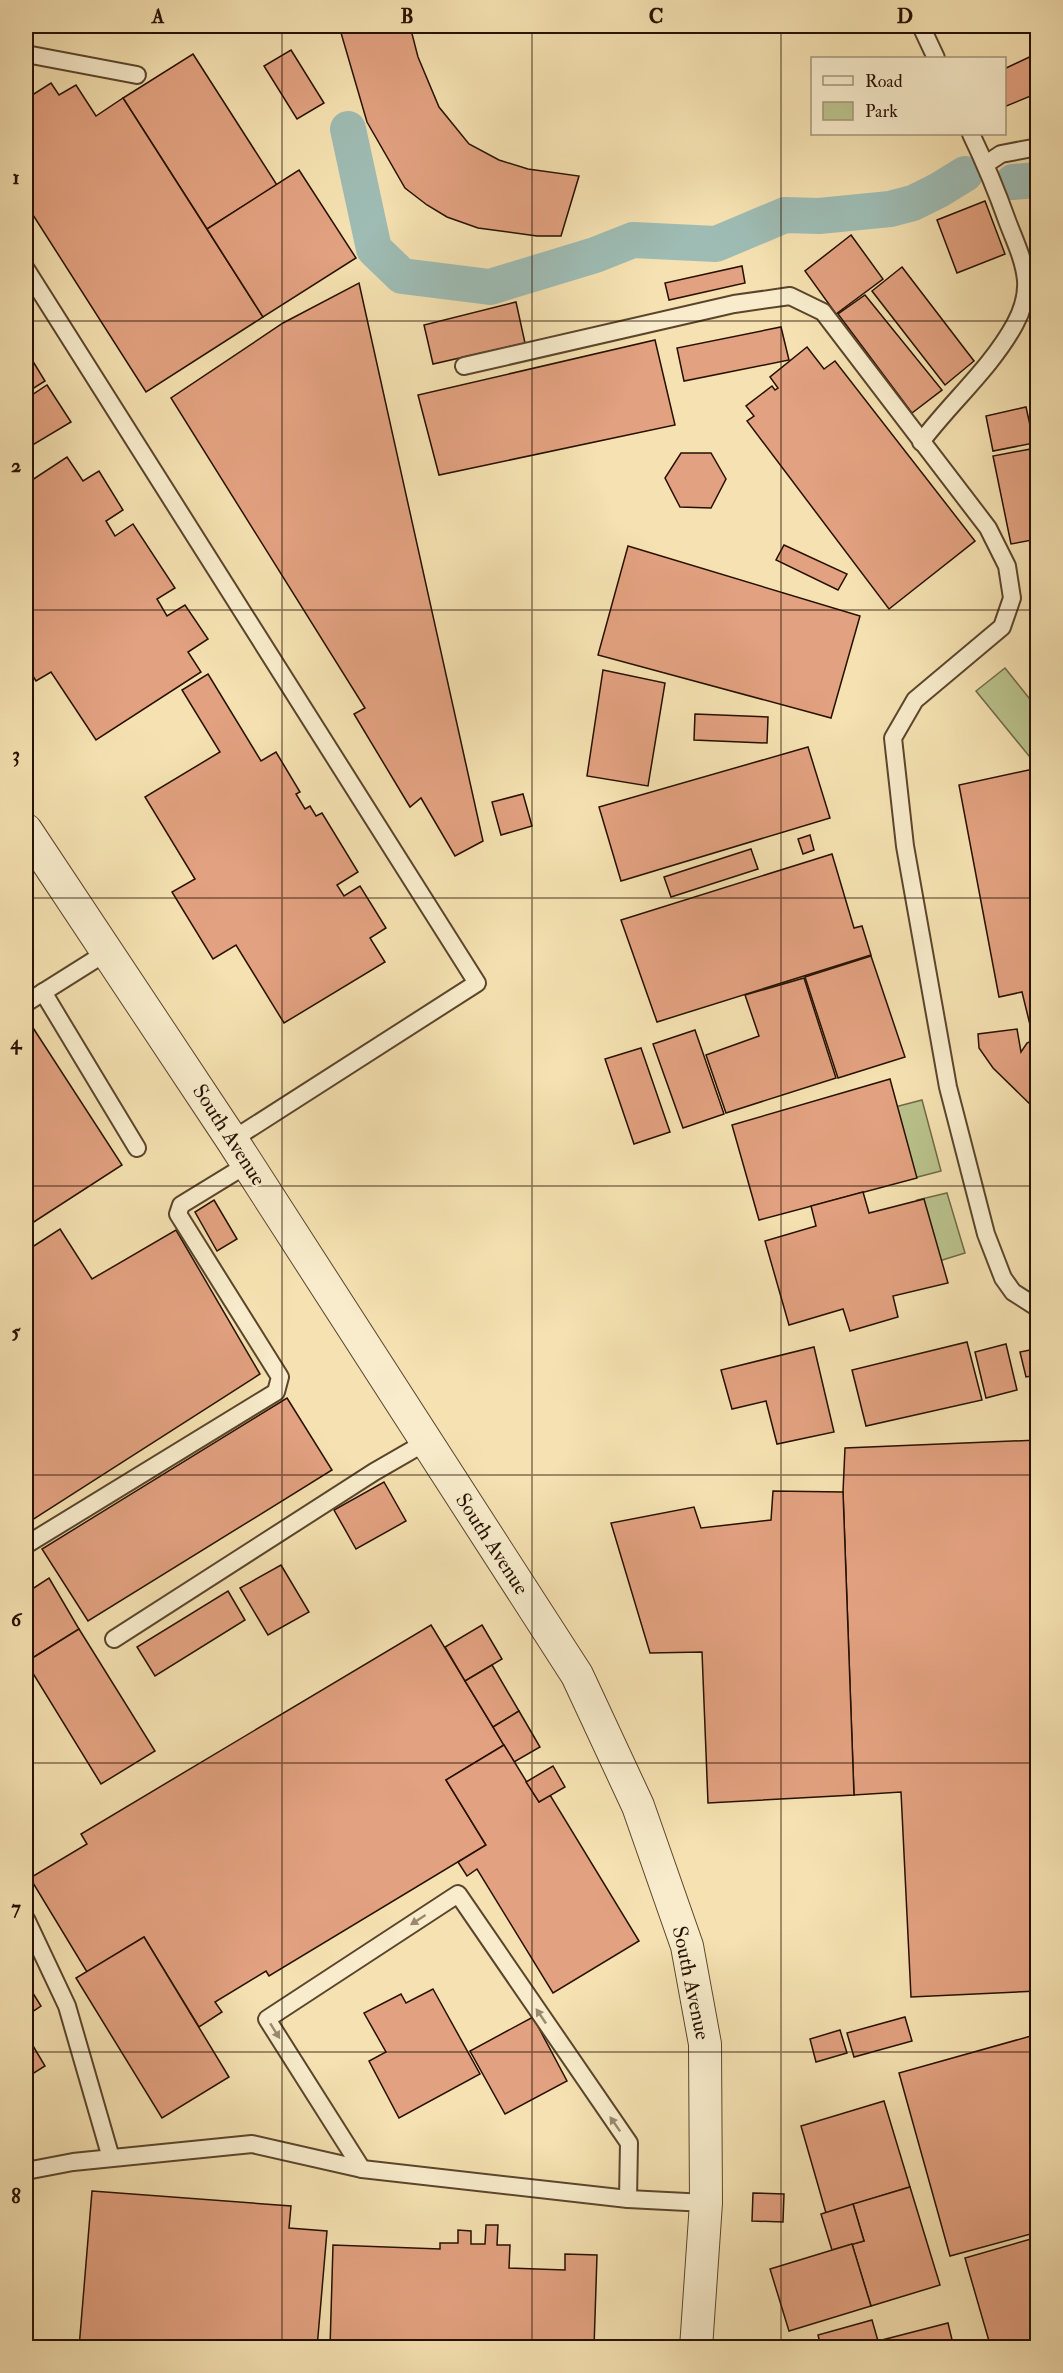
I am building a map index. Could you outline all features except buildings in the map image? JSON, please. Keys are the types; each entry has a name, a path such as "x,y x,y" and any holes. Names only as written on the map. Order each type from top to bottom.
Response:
{"street":[{"name":"South Avenue","path":"26,830 240,1152 577,1675 638,1806 687,1946 705,2044 706,2203 696,2348"}],"lane":[{"path":"921,26 936,57"},
{"path":"26,54 137,75"},
{"path":"921,442 987,363 1016,322 1026,289 1024,269 986,164 972,135"},
{"path":"986,164 1001,154 1038,147"},
{"path":"26,269 477,983 240,1152 181,1205 178,1214 280,1377 276,1392 26,1545"},
{"path":"464,366 734,304 790,296 823,312 988,528 1007,566 1012,598 1002,627 915,700 893,738 905,846 948,1087 986,1234 1003,1278 1012,1292 1038,1308"},
{"path":"26,1003 107,952"},
{"path":"43,993 137,1148"},
{"path":"114,1639 364,1478 426,1442"},
{"path":"362,2169 267,2019 458,1894 629,2143 627,2199"},
{"path":"26,1919 67,2006 111,2158"},
{"path":"26,2171 73,2162 252,2144 362,2169 627,2199 706,2203"}],"green space":[{"path":"1005,668 1037,708 1037,749 1029,756 976,691"},
{"path":"922,1100 941,1171 910,1179 891,1108"},
{"path":"947,1193 965,1253 936,1262 917,1200"}],"waterway":[{"path":"348,129 374,249 402,276 490,287 595,255 633,240 716,244 785,215 819,216 890,209 913,203 965,174"},
{"path":"1013,182 1038,180"}]}
